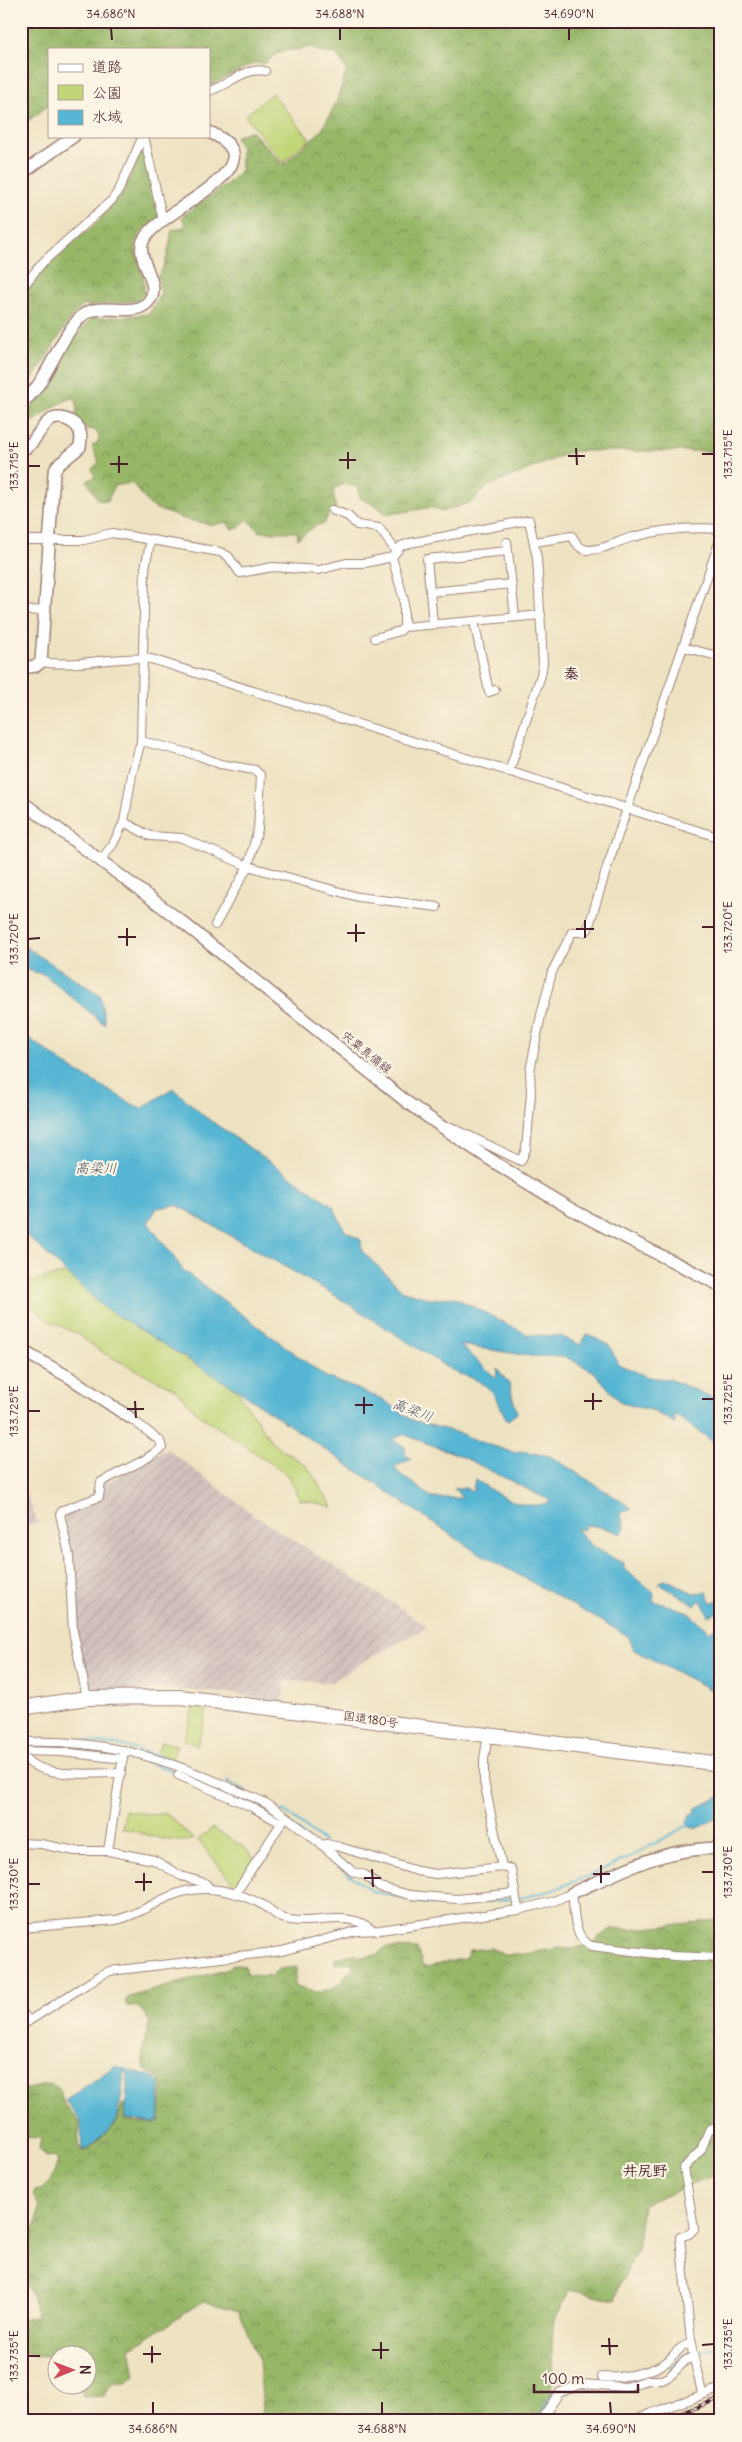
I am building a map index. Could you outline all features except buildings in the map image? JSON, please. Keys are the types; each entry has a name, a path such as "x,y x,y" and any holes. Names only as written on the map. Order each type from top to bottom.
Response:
{"highway":[{"name":"国道180号","path":"21,1708 87,1698 180,1697 721,1764"}],"street":[{"path":"210,91 248,72 257,69 265,71"},
{"path":"21,403 37,385 82,316 97,310 136,308 150,300 153,286 142,250 143,242 150,232 163,221 231,168 234,151 227,143 210,133"},
{"path":"21,174 71,138"},
{"path":"21,289 42,263 112,200 119,190 143,138"},
{"path":"144,138 163,221"},
{"path":"21,450 29,448 48,421 53,419 69,420 80,431 80,447 57,466 54,473 41,662 36,666 21,668"},
{"path":"332,510 348,516 358,525 379,528 394,554 404,600 404,627"},
{"path":"21,540 84,540 112,533 220,552 228,556 240,572 273,567 319,570 346,563 365,563 394,554 410,542 528,520 535,542 543,663 542,676 510,772"},
{"path":"535,542 572,536 578,546 586,551 610,547 623,540 670,529 721,529"},
{"path":"441,1127 452,1127 521,1161 526,1149 532,1059 552,972 572,932 582,932 588,929 721,537"},
{"path":"100,860 113,844 124,822 132,774 142,740 145,568 151,539"},
{"path":"432,624 427,559 508,546 515,617"},
{"path":"430,592 512,584"},
{"path":"21,611 45,610"},
{"path":"375,638 400,631 404,627 541,615"},
{"path":"474,620 489,692 495,690"},
{"path":"683,647 721,657"},
{"path":"41,662 56,665 142,658 721,838"},
{"path":"142,740 200,756 220,764 255,770 259,773 262,784 258,829 248,866 215,925"},
{"name":"宍粟真備線","path":"21,801 181,921 408,1103 441,1127 495,1163 572,1209 721,1286"},
{"path":"124,822 150,836 182,838 248,866 358,897 437,907"},
{"path":"21,1350 69,1378 129,1417 160,1441 162,1448 144,1460 101,1482 98,1497 63,1510 60,1514 69,1555 74,1631 87,1698"},
{"path":"488,1735 484,1758 484,1781 502,1867"},
{"path":"21,1742 82,1744 168,1762 265,1803 283,1819"},
{"path":"21,1752 124,1754"},
{"path":"21,1752 27,1761 58,1772 121,1773"},
{"path":"108,1851 124,1754"},
{"path":"178,1775 283,1819 325,1845 353,1872 365,1876 380,1887 426,1898 449,1899 515,1893"},
{"path":"236,1893 283,1819"},
{"path":"21,1843 41,1844 75,1851 108,1851 154,1860 181,1876 205,1883 211,1890"},
{"path":"325,1845 417,1871 436,1874 502,1867 510,1869 518,1910"},
{"path":"21,2026 110,1971 282,1951 356,1931 380,1930 518,1910 554,1901 659,1855 685,1850 721,1848"},
{"path":"21,1928 129,1918 166,1898 186,1890 211,1890 236,1893 266,1906 282,1918 344,1919 363,1922 371,1929"},
{"path":"572,1893 577,1933 581,1939 591,1946 672,1956 721,1958"},
{"path":"21,2011 29,2021"},
{"path":"702,2393 693,2351 680,2238 689,2234 694,2229 684,2168 701,2150 708,2130 721,2127"},
{"path":"602,2377 617,2379 653,2368 670,2359 677,2349 693,2351"},
{"path":"540,2421 559,2393 581,2384 626,2387 648,2380 662,2380 670,2376 693,2351"},
{"path":"630,2421 702,2393 721,2388"}],"shaded area":[{"path":"167,1449 254,1515 425,1624 425,1628 355,1666 333,1682 285,1681 283,1703 236,1694 169,1689 91,1691 76,1637 73,1564 63,1516 65,1512 101,1499 103,1484"},
{"path":"21,1483 38,1523 24,1526 24,1531 21,1532"}],"green space":[{"path":"21,21 721,21 721,451 573,451 487,487 472,502 441,512 435,508 426,508 385,515 380,508 360,498 358,487 344,484 333,489 336,510 329,513 324,524 317,525 297,539 298,532 260,532 247,519 239,528 231,529 227,522 212,525 184,519 149,504 132,483 114,486 108,501 98,500 87,481 95,477 92,469 99,462 92,446 98,442 99,436 95,430 87,429 76,416 77,403 74,397 56,406 29,424 29,433 26,440 21,442 21,411 42,391 72,342 91,319 149,314 161,293 158,276 166,260 172,230 186,226 182,217 227,184 241,170 241,148 235,137 251,130 283,165 322,130 336,102 347,70 336,54 320,52 312,47 276,54 265,63 254,63 210,85 210,48 48,48 48,106 21,126"},
{"path":"272,93 310,139 283,162 245,116"},
{"path":"143,148 160,218 147,227 139,236 136,244 136,252 144,281 144,294 137,301 82,306 71,318 21,397 21,296 38,273 99,221 125,188"},
{"path":"21,463 28,464 30,478 21,503"},
{"path":"67,1273 103,1307 236,1389 273,1444 307,1466 333,1507 299,1499 289,1476 197,1413 175,1389 105,1354 77,1334 46,1319 33,1307 21,1306 21,1280 32,1281"},
{"path":"194,1704 206,1705 205,1720 197,1746 184,1740"},
{"path":"161,1742 177,1745 172,1759 157,1753"},
{"path":"125,1810 153,1815 166,1813 193,1839 186,1841 168,1840 122,1828"},
{"path":"212,1828 244,1847 256,1861 237,1888 198,1840"},
{"path":"721,1913 721,2167 717,2174 643,2204 637,2251 621,2282 615,2300 571,2289 555,2320 552,2338 552,2384 550,2395 537,2421 513,2421 510,2414 492,2421 256,2421 263,2410 259,2361 239,2311 204,2301 130,2349 135,2375 126,2382 112,2383 104,2396 84,2397 82,2394 98,2394 98,2344 48,2344 48,2355 38,2357 22,2351 21,2319 37,2315 35,2304 22,2270 21,2237 36,2226 40,2207 33,2195 35,2190 45,2186 51,2180 58,2160 54,2156 45,2157 39,2149 41,2138 21,2137 21,2090 51,2084 60,2090 64,2105 80,2122 78,2143 81,2151 88,2150 116,2124 122,2104 125,2105 124,2120 139,2123 157,2123 160,2119 162,2084 160,2078 145,2070 143,2064 143,2046 150,2022 139,2007 127,2006 126,2000 129,1997 229,1969 234,1964 245,1966 248,1975 271,1976 279,1969 297,1967 294,1986 320,1992 336,1986 353,1970 352,1962 335,1964 335,1958 354,1954 359,1957 377,1955 385,1948 417,1949 423,1967 465,1959 469,1950 491,1948 504,1955 519,1955 559,1948 573,1949 594,1943 611,1929 622,1928 628,1930 716,1920"}],"water":[{"path":"21,944 100,995 105,1025 45,975 21,968"},
{"name":"高梁川","path":"21,1032 67,1066 141,1109 173,1088 204,1116 333,1206 345,1231 361,1240 362,1251 403,1291 432,1299 454,1297 529,1335 560,1336 581,1345 587,1334 609,1345 618,1364 648,1377 669,1379 721,1401 721,1447 674,1414 675,1423 651,1410 621,1403 594,1372 566,1357 530,1356 460,1345 496,1378 497,1368 509,1384 517,1413 507,1421 494,1395 483,1384 456,1373 336,1296 177,1205 157,1208 148,1223 184,1271 326,1377 382,1399 412,1420 462,1434 468,1438 515,1453 520,1451 550,1456 632,1508 620,1513 625,1529 620,1534 589,1525 586,1525 583,1530 576,1528 585,1540 597,1549 624,1563 624,1569 654,1593 653,1601 686,1611 710,1632 716,1626 721,1628 721,1695 634,1650 628,1636 472,1549 236,1389 103,1307 21,1230","holes":["402,1434 459,1455 551,1501 542,1504 522,1504 492,1491 475,1479 473,1492 465,1488 454,1488 462,1498 432,1498 400,1474 394,1467 411,1459 405,1454 405,1447 392,1440"]},
{"path":"665,1579 693,1593 707,1592 710,1602 721,1602 721,1614 718,1612 709,1616 701,1600 695,1605 658,1583"},
{"path":"721,1796 721,1816 698,1828 690,1826 687,1821 690,1815 696,1812 695,1809"},
{"path":"116,2065 149,2075 160,2081 159,2120 153,2123 125,2119 128,2072 124,2072 121,2099 115,2124 88,2149 82,2150 81,2121 65,2101"}],"waterway":[{"path":"79,1740 124,1746 183,1764"},
{"path":"21,1747 58,1747 121,1754"},
{"path":"126,1756 178,1772"},
{"path":"227,1782 245,1790"},
{"path":"229,1793 281,1818"},
{"path":"283,1810 324,1842"},
{"path":"520,1898 587,1877 629,1857 691,1823"},
{"path":"291,1825 346,1872 372,1891 424,1903 453,1905 511,1899"},
{"path":"696,2351 721,2348"},
{"path":"671,2370 683,2356 691,2352"},
{"path":"535,2421 552,2393 556,2391"}],"railway":[{"path":"660,2421 721,2398"}],"district":[{"name":"秦","path":"571,673"},
{"name":"井尻野","path":"645,2170"}]}
